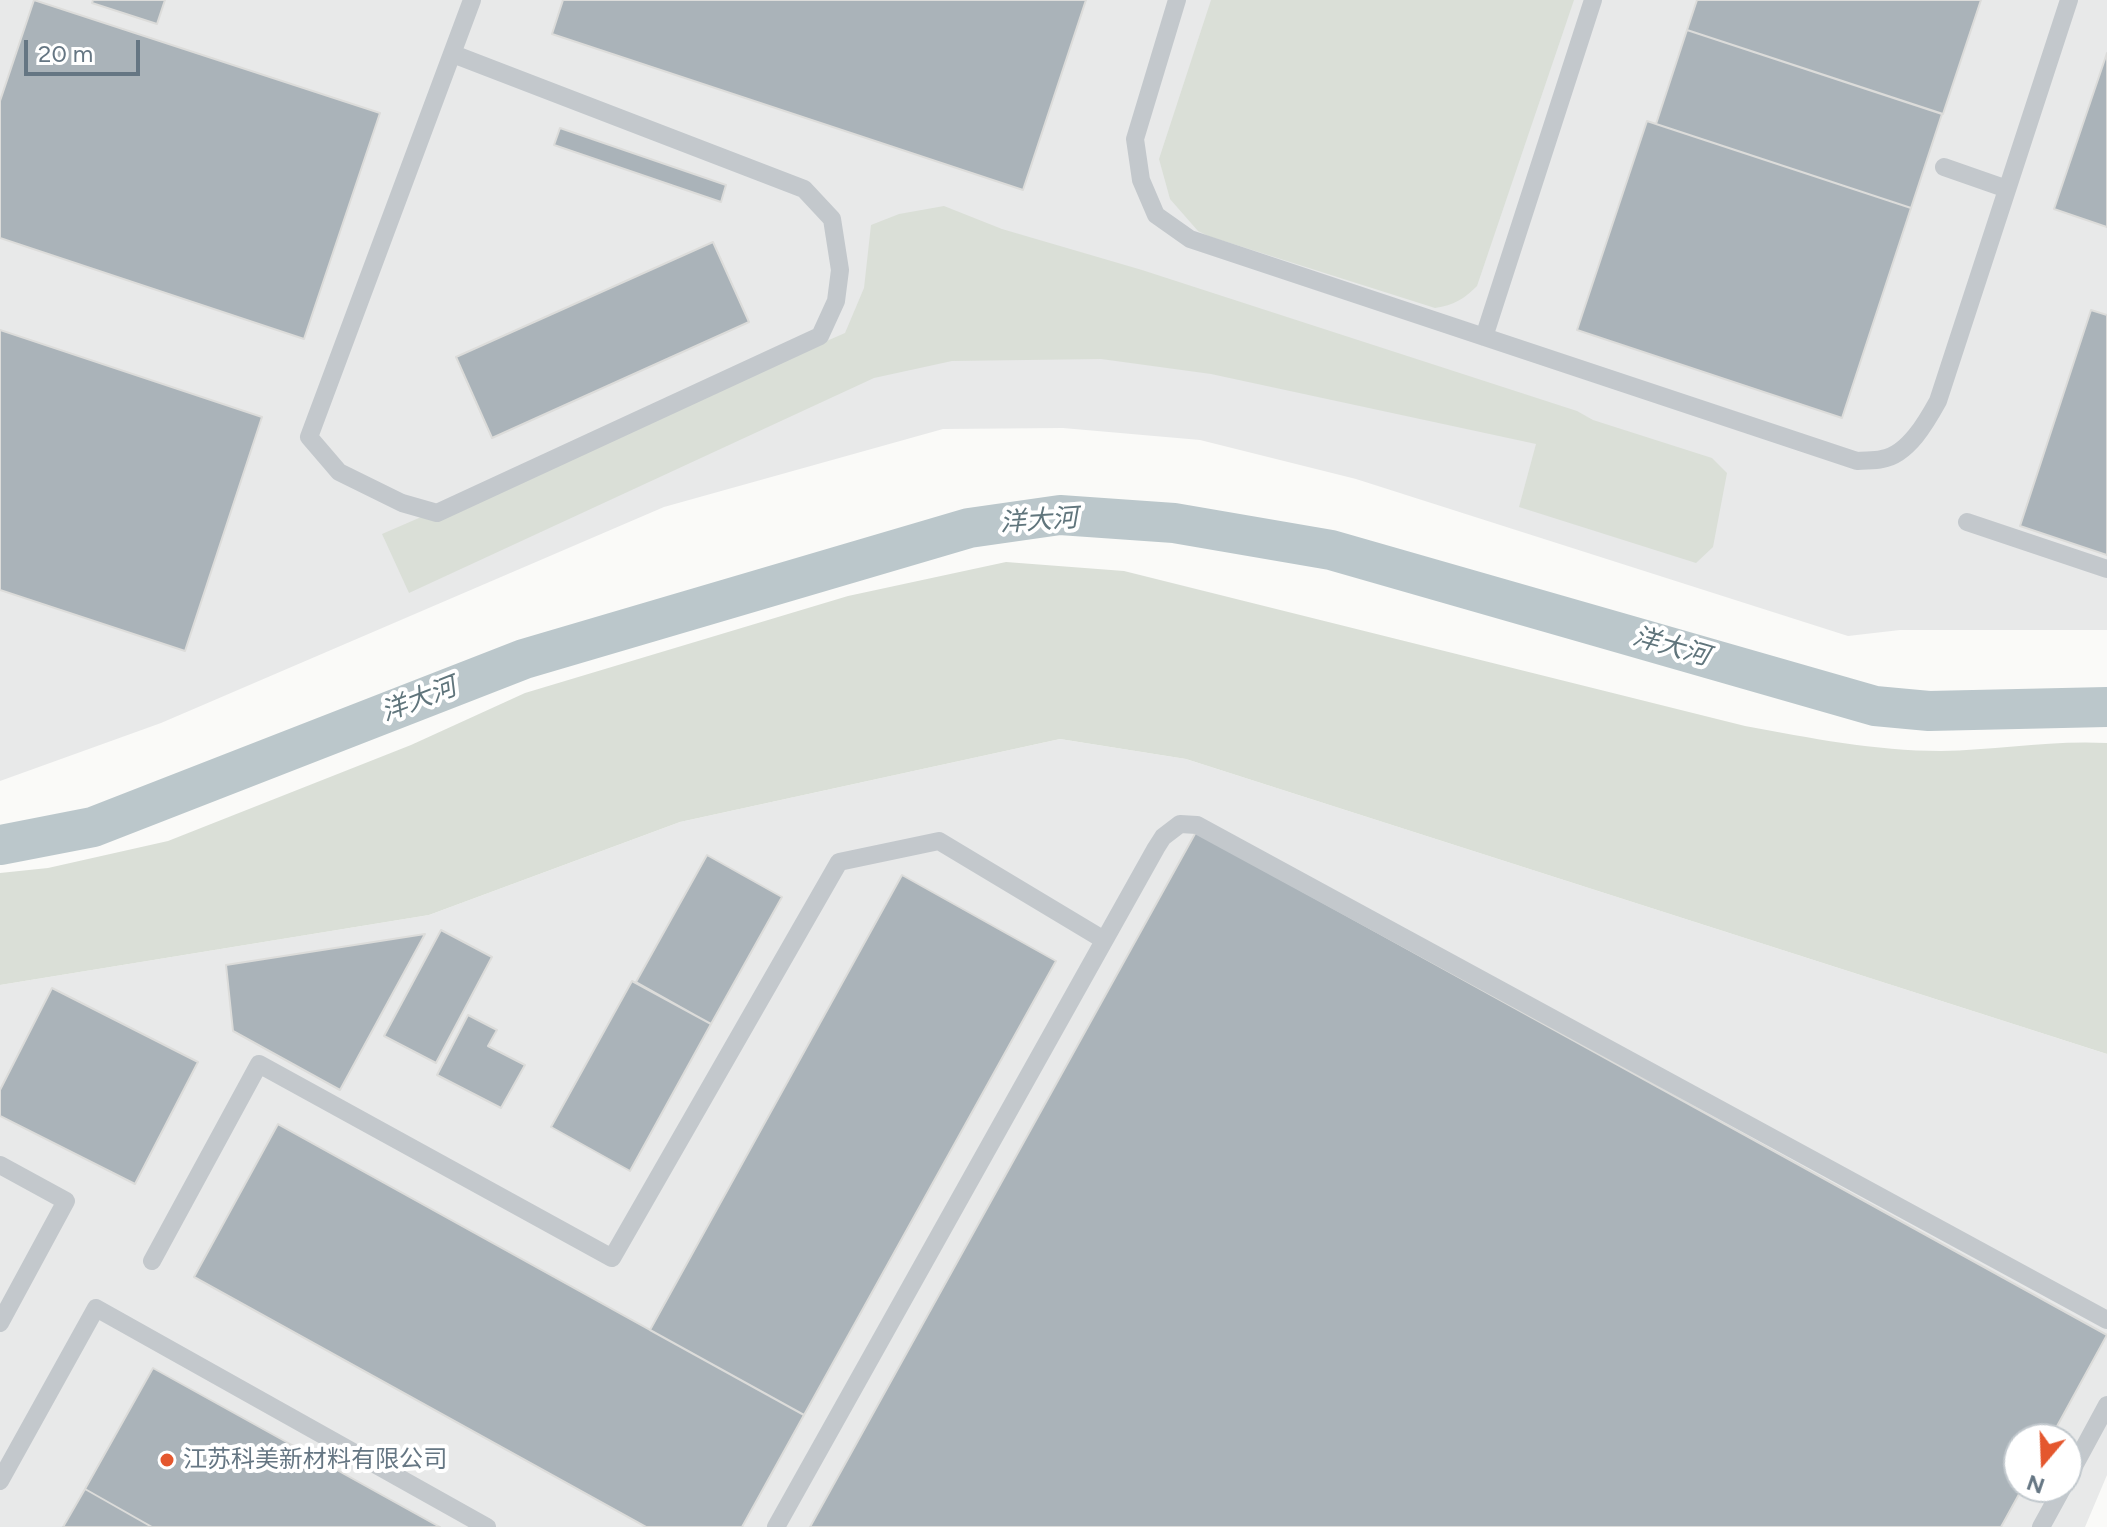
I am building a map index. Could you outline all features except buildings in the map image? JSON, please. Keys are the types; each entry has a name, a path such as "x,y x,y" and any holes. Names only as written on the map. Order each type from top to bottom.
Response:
{"lane":[{"path":"453,54 804,189 832,219 840,270 836,301 820,336 437,513 402,503 339,472 309,437 472,0"},
{"path":"1177,0 1135,139 1141,180 1156,215 1190,239 1857,461 1886,459 1922,432 1938,401 2069,0"},
{"path":"1484,337 1593,0"},
{"path":"1944,167 2007,189"},
{"path":"1967,522 2107,569"},
{"path":"776,1527 1163,837 1180,824 1197,825 2107,1320"},
{"path":"152,1261 259,1064 612,1258 839,862 939,841 1104,940"},
{"path":"0,1165 66,1201 0,1323"},
{"path":"0,1481 96,1308 487,1527"},
{"path":"2083,1449 2107,1405"},
{"path":"2041,1527 2054,1503"}],"shaded area":[{"path":"0,0 2107,0 2107,630 1900,630 1848,636 1356,479 1200,440 1063,428 943,429 664,507 161,723 0,781"},
{"path":"1211,0 1574,0 1477,286 1472,291 1453,303 1435,308 1198,231 1170,199 1159,159"},
{"path":"944,206 1002,229 1142,270 1712,458 1727,473 1713,547 1696,563 1519,507 1536,444 1211,374 1101,359 952,361 874,378 409,593 382,534 845,333 864,288 871,225 899,214"},
{"path":"1006,562 1124,571 1745,726 1818,739 1892,749 1941,751 2107,743 2107,1054 1186,759 1060,739 680,822 429,915 0,985 0,873 48,868 168,841 411,745 525,693 848,596"},
{"path":"1060,739 1186,759 2107,1054 2107,1475 2085,1527 0,1527 0,985 429,915 680,822"}],"waterway":[{"name":"洋大河","path":"0,845 93,827 524,659 969,528 1060,515 1174,523 1331,550 1875,706 1929,711 2107,707"}],"place":[{"name":"江苏科美新材料有限公司","path":"167,1460"}]}
